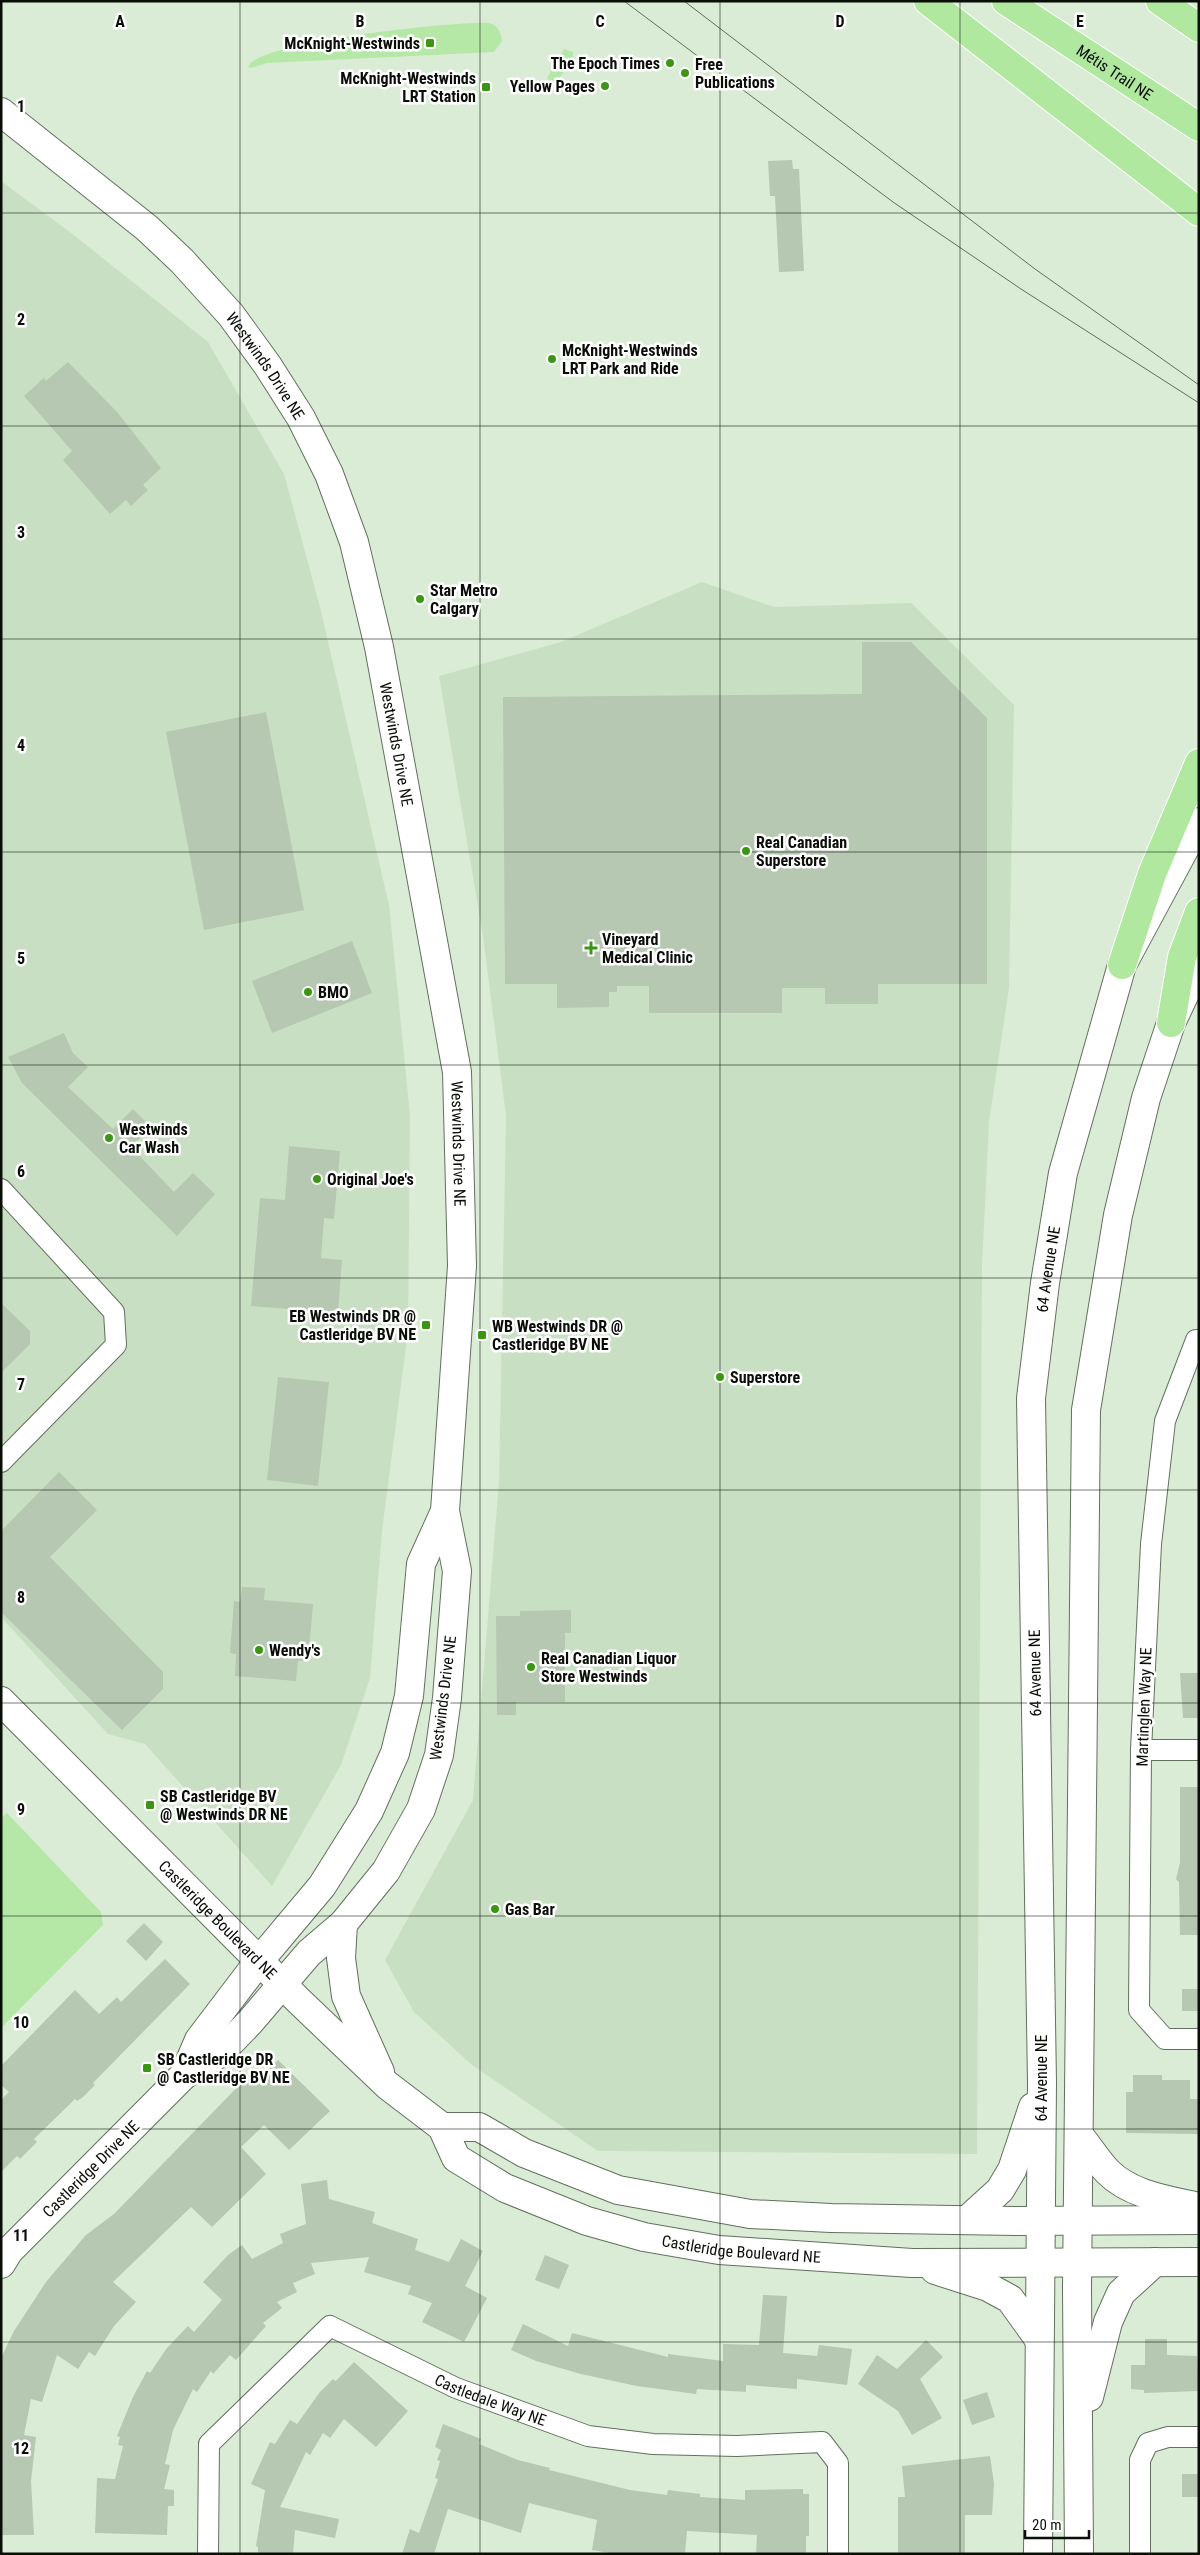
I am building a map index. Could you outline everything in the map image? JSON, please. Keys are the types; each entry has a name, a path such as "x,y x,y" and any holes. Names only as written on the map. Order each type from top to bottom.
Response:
{"main road":[{"path":"928,1 1199,212"},
{"name":"Métis Trail NE","path":"1006,1 1192,120"},
{"path":"1160,1 1199,28"},
{"path":"1186,1 1199,8"},
{"path":"1122,965 1152,874 1199,763"},
{"path":"1171,1023 1182,957 1199,912"}],"street":[{"name":"Westwinds Drive NE","path":"1,112 147,228 182,261 231,316 268,366 301,418 329,474 354,542 381,656 457,1072 462,1266 444,1512 457,1571 447,1698 439,1755 421,1809 386,1871 343,1924 309,1953 283,1985"},
{"name":"64 Avenue NE","path":"1038,2554 1038,2338 1042,2083 1031,1398 1045,1283 1062,1173 1122,965 1199,822"},
{"path":"1079,2554 1078,2221 1086,1410 1118,1216 1146,1098 1171,1023 1199,964"},
{"path":"1,1189 114,1312 116,1346 1,1462"},
{"name":"Martinglen Way NE","path":"1199,1340 1196,1340 1165,1421 1151,1544 1141,1750 1139,2010 1165,2039 1199,2039"},
{"name":"Westwinds Drive NE","path":"259,1961 322,1886 369,1811 395,1753 409,1696 420,1564 444,1512"},
{"name":"Castleridge Boulevard NE","path":"1,1701 283,1985 387,2085 442,2127 456,2158 505,2188 587,2221 644,2236 719,2250 912,2263 1199,2262"},
{"path":"1141,1750 1199,1750"},
{"path":"343,1924 341,1958 346,1996 387,2085"},
{"name":"Castleridge Drive NE","path":"184,2075 199,2040 259,1961"},
{"name":"Castleridge Drive NE","path":"1,2264 9,2251 184,2075 220,2053 283,1985"},
{"path":"967,2220 1000,2190 1012,2170 1042,2083"},
{"path":"442,2127 479,2127 524,2153 618,2190 680,2203 750,2214 831,2218 1040,2221 1199,2220"},
{"path":"1079,2135 1108,2172 1121,2182 1141,2192 1199,2207"},
{"path":"1079,2435 1108,2322 1120,2293 1155,2262"},
{"path":"912,2263 988,2287 1010,2299 1038,2338"},
{"name":"Castledale Way NE","path":"208,2554 209,2444 330,2326 456,2388 588,2436 653,2444 737,2446 822,2442 838,2463 838,2554"},
{"path":"1140,2554 1140,2460 1148,2443 1168,2437 1199,2437"}],"shaded area":[{"path":"1,181 70,232 208,342 284,474 320,607 389,905 410,1115 408,1331 382,1531 370,1678 341,1765 272,1886 145,1744 108,1734 1,1617"},
{"path":"702,582 774,607 911,603 1014,705 1009,988 989,1122 982,1266 977,2154 598,2151 472,2065 414,2012 385,1960 473,1800 499,1482 506,1116 483,936 439,676 561,642"}],"green space":[{"path":"489,23 497,27 502,38 494,52 267,63 251,68 248,67 259,58 284,49 319,42 401,29"},
{"path":"564,49 573,52 573,59 559,79 551,84 547,78"},
{"path":"7,1813 101,1912 103,1925 1,2028 1,1818"}],"building":[{"path":"792,160 793,169 799,169 804,271 779,272 775,196 770,196 768,161"},
{"path":"68,362 118,413 161,468 143,485 148,490 131,506 126,500 110,514 63,460 72,451 24,396 44,378 46,381"},
{"name":"Real Canadian Superstore","path":"862,642 911,642 987,718 987,984 878,984 878,1004 825,1004 825,988 782,988 782,1013 649,1013 649,986 617,986 617,992 609,992 609,1007 557,1008 557,984 505,984 503,697 862,694"},
{"path":"266,712 304,910 204,930 166,732"},
{"path":"352,941 372,993 272,1033 252,981"},
{"name":"Westwinds Car Wash","path":"64,1033 73,1053 88,1067 68,1087 113,1129 133,1109 151,1127 131,1147 174,1192 193,1173 215,1194 177,1236 22,1083 8,1057"},
{"path":"289,1146 340,1151 334,1219 324,1218 321,1258 342,1260 338,1313 251,1306 260,1198 285,1200"},
{"path":"1,1303 30,1331 30,1344 1,1373"},
{"path":"278,1377 329,1382 318,1486 267,1480"},
{"path":"59,1472 97,1510 50,1557 163,1672 163,1689 122,1730 1,1612 1,1531"},
{"path":"242,1587 265,1588 264,1600 313,1604 308,1661 298,1661 296,1681 235,1676 236,1654 230,1653 234,1601 240,1602"},
{"name":"Real Canadian Liquor Store Westwinds","path":"571,1610 571,1633 565,1633 565,1702 516,1702 516,1715 497,1715 496,1616 520,1616 520,1611"},
{"path":"1180,1673 1199,1673 1199,1718 1183,1718"},
{"path":"1180,1787 1199,1787 1199,1935 1180,1935 1179,1882 1176,1879 1180,1863"},
{"path":"144,1923 163,1942 146,1961 126,1941"},
{"path":"165,1959 190,1984 93,2083 95,2085 83,2097 77,2101 75,2099 34,2139 37,2142 20,2159 17,2156 1,2172 1,2100 9,2092 1,2085 1,2066 75,1990 99,2014 117,1997 121,2002"},
{"path":"1182,1989 1199,1989 1199,2011 1182,2011"},
{"path":"278,2060 330,2111 289,2150 264,2125 241,2147 266,2174 212,2227 191,2207 113,2282 136,2302 114,2326 95,2356 89,2352 78,2369 57,2355 42,2402 31,2399 24,2435 36,2437 31,2481 34,2535 1,2535 1,2358 14,2331 46,2282 86,2235 114,2214 252,2072 259,2079"},
{"path":"1133,2075 1162,2075 1162,2080 1190,2080 1190,2099 1199,2099 1199,2134 1126,2133 1126,2092 1133,2092"},
{"path":"327,2180 329,2199 375,2212 372,2223 418,2239 415,2250 449,2262 461,2239 483,2251 465,2286 487,2298 464,2342 422,2322 432,2303 408,2294 411,2286 364,2272 369,2257 311,2263 315,2274 293,2283 297,2292 277,2302 282,2308 263,2323 266,2326 236,2360 230,2355 213,2374 211,2371 197,2392 193,2389 173,2430 165,2464 170,2465 164,2489 174,2490 174,2506 168,2506 167,2535 95,2533 97,2478 115,2479 123,2446 118,2445 120,2437 117,2436 133,2397 147,2371 150,2373 167,2348 188,2326 194,2332 222,2300 203,2282 228,2255 242,2245 252,2259 283,2243 280,2234 306,2224 301,2184"},
{"path":"545,2255 569,2265 559,2289 535,2280"},
{"path":"763,2295 787,2296 783,2353 817,2356 819,2345 852,2349 847,2385 797,2379 797,2389 746,2385 746,2392 697,2389 696,2394 637,2386 581,2374 536,2361 511,2350 523,2324 568,2346 572,2333 668,2357 668,2354 723,2361 723,2344 759,2345"},
{"path":"1145,2339 1167,2339 1167,2355 1197,2356 1199,2391 1144,2393 1144,2390 1131,2389 1131,2365 1145,2365"},
{"path":"926,2340 943,2357 920,2379 942,2418 912,2435 898,2411 858,2384 877,2355 897,2369"},
{"path":"354,2362 408,2411 376,2447 344,2419 330,2438 323,2433 310,2455 306,2452 280,2507 339,2519 335,2538 295,2530 293,2554 258,2554 258,2547 256,2546 265,2490 251,2484 270,2442 275,2444 290,2420 297,2424 320,2392 333,2379 336,2381"},
{"path":"987,2392 995,2417 972,2425 963,2400"},
{"path":"443,2424 481,2439 479,2444 518,2460 550,2468 549,2470 630,2490 667,2495 668,2490 700,2494 700,2497 745,2500 745,2490 803,2489 803,2494 809,2494 809,2536 806,2536 806,2554 756,2554 757,2535 687,2531 685,2554 615,2554 592,2550 597,2520 529,2503 521,2533 448,2509 434,2554 402,2554 410,2529 419,2533 438,2479 435,2478 440,2461 437,2460 441,2450 435,2447"},
{"path":"990,2456 994,2484 992,2515 965,2515 965,2554 898,2554 898,2497 905,2497 902,2466"},
{"path":"1182,2474 1199,2474 1199,2497 1182,2497"}],"tram line":[{"path":"624,1 893,202 1021,289 1199,403"},
{"path":"684,1 1035,269 1199,385"}],"place":[{"name":"McKnight-Westwinds","path":"430,43"},
{"name":"The Epoch Times","path":"670,63"},
{"name":"Free Publications","path":"685,73"},
{"name":"Yellow Pages","path":"605,86"},
{"name":"McKnight-Westwinds LRT Station","path":"486,87"},
{"name":"McKnight-Westwinds LRT Park and Ride","path":"552,359"},
{"name":"Star Metro Calgary","path":"420,599"},
{"name":"Real Canadian Superstore","path":"746,851"},
{"name":"Vineyard Medical Clinic","path":"591,948"},
{"name":"BMO","path":"308,992"},
{"name":"Westwinds Car Wash","path":"109,1138"},
{"name":"Original Joe's","path":"317,1179"},
{"name":"EB Westwinds DR @ Castleridge BV NE","path":"426,1325"},
{"name":"WB Westwinds DR @ Castleridge BV NE","path":"482,1335"},
{"name":"Superstore","path":"720,1377"},
{"name":"Wendy's","path":"259,1650"},
{"name":"Real Canadian Liquor Store Westwinds","path":"531,1667"},
{"name":"SB Castleridge BV @ Westwinds DR NE","path":"150,1805"},
{"name":"Gas Bar","path":"495,1909"},
{"name":"SB Castleridge DR @ Castleridge BV NE","path":"147,2068"}]}
